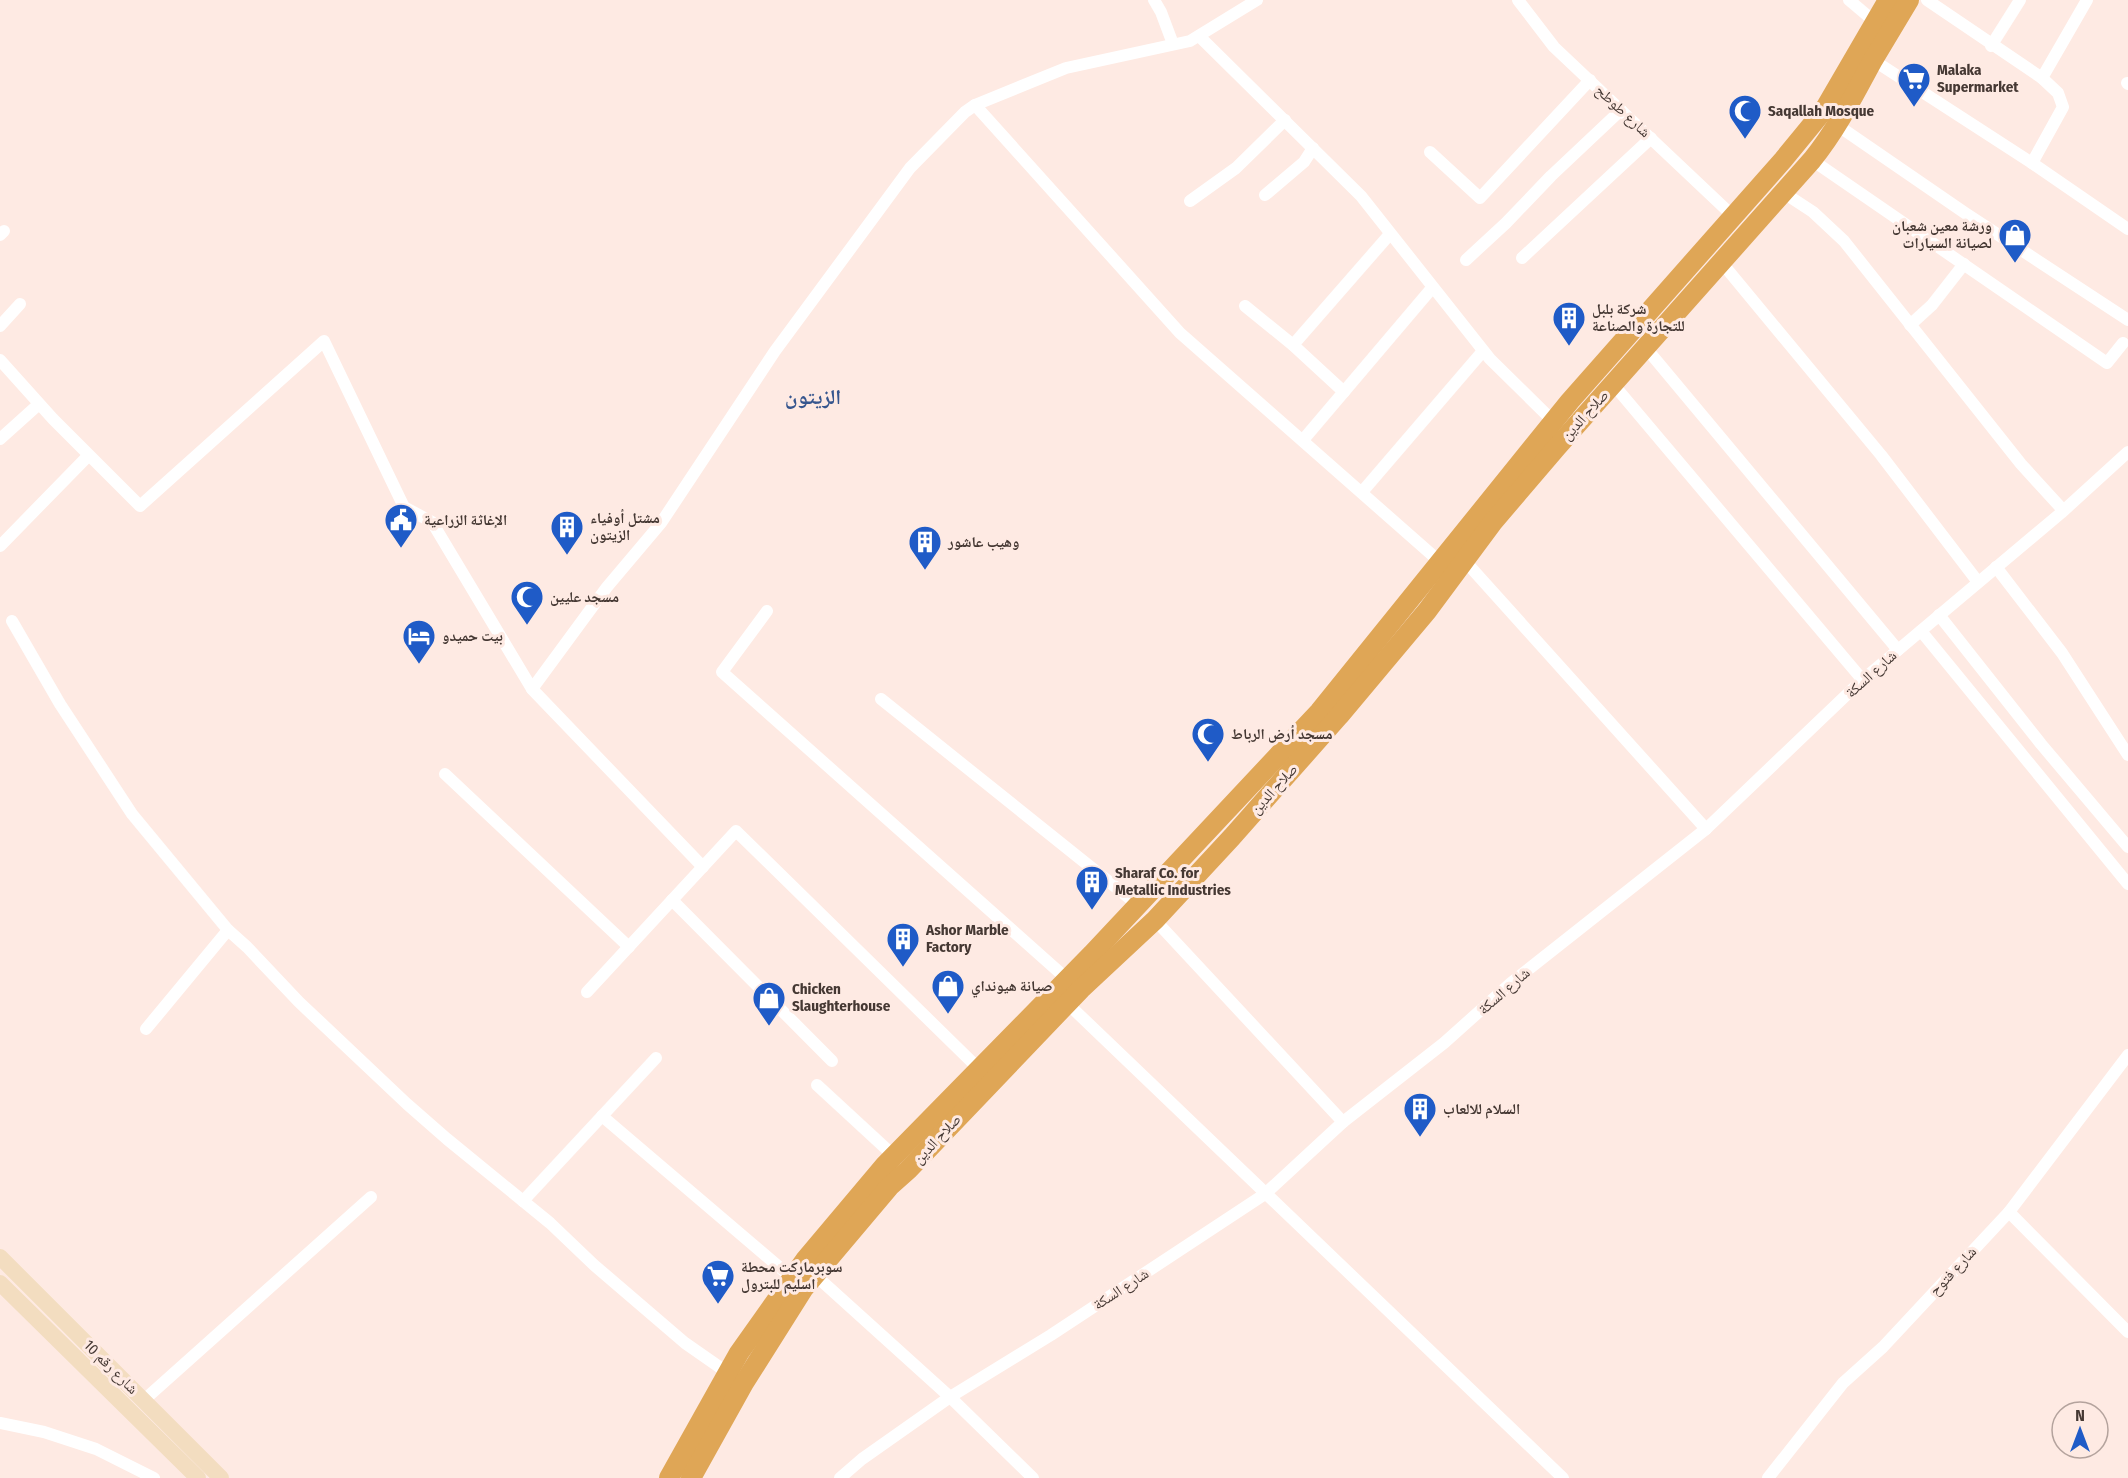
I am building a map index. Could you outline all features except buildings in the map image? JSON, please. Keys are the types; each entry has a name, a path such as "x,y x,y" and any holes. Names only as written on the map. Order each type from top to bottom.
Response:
{"highway":[{"name":"صلاح الدين","path":"669,1478 739,1353 805,1260 894,1156 1138,906 1318,712 1553,421 1734,217 1824,111 1888,0"},
{"name":"صلاح الدين","path":"691,1478 744,1383 804,1288 890,1186 1081,989 1155,920 1339,716 1427,611 1493,522 1812,160 1855,97 1873,60 1909,0"}],"main road":[{"name":"شارع رقم 10","path":"0,1257 221,1478"},
{"name":"شارع رقم 10","path":"0,1283 198,1478"}],"street":[{"path":"1154,0 1173,44"},
{"path":"532,689 607,587 661,523 775,351 910,168 965,112 975,105 1066,68 1190,41 1257,0"},
{"name":"شارع طوطح","path":"1518,0 1554,47 1734,217"},
{"path":"1850,0 1875,22"},
{"path":"1927,0 1991,46 2042,78 2058,93 2063,107 2032,163"},
{"path":"1991,46 2020,0"},
{"path":"2042,78 2087,0"},
{"path":"1199,36 1361,196 1483,351 1553,421"},
{"path":"1873,60 2032,163 2128,229"},
{"path":"1430,152 1480,198 1590,80"},
{"path":"975,105 1180,333 1439,561"},
{"path":"1466,260 1621,110"},
{"path":"1190,201 1236,168 1285,120"},
{"path":"1838,125 2128,320"},
{"path":"1521,258 1651,138"},
{"path":"1265,195 1304,162 1313,148"},
{"path":"1812,160 2107,363 2126,342"},
{"path":"1784,193 1830,227 2021,464 2063,510"},
{"path":"1293,345 1390,234"},
{"path":"1722,263 1881,455 1978,582"},
{"path":"1910,325 1932,305 1964,264"},
{"path":"1303,440 1432,288"},
{"path":"0,326 20,304"},
{"path":"1245,306 1293,345 1344,392"},
{"path":"0,360 88,456 140,507 324,340 404,507 432,522 532,689 703,867"},
{"path":"1646,348 1898,650"},
{"path":"1362,492 1483,351"},
{"path":"1613,384 1861,678 1860,682"},
{"path":"0,439 39,404"},
{"name":"شارع السكة","path":"840,1478 862,1459 950,1397 1051,1335 1265,1194 1343,1122 1444,1043 1511,983 1707,829 1860,682 2128,452"},
{"path":"0,546 88,456"},
{"path":"1465,561 1707,829"},
{"path":"1996,567 2062,653 2128,754"},
{"path":"767,611 722,672 1067,979"},
{"path":"1939,615 2041,744 2128,847"},
{"path":"12,621 60,704 132,814 228,930 247,946 299,1002 407,1104 524,1201 685,1343 728,1372"},
{"path":"1921,631 2128,884"},
{"path":"881,699 1138,906"},
{"path":"445,774 629,947"},
{"path":"587,992 736,831 979,1069"},
{"path":"672,900 832,1061"},
{"path":"1155,920 1343,1122"},
{"path":"146,1029 228,930"},
{"path":"1068,1004 1563,1478"},
{"name":"شارع فتوح","path":"1768,1478 1844,1383 1883,1347 2009,1212 2128,1055"},
{"path":"524,1201 656,1058"},
{"path":"817,1085 894,1156"},
{"path":"602,1116 792,1278"},
{"path":"144,1400 370,1197"},
{"path":"2009,1212 2128,1332"},
{"path":"815,1275 950,1397 1033,1478"},
{"path":"0,1423 44,1432 96,1449 154,1478"}],"place":[{"name":"Malaka Supermarket","path":"1914,108"},
{"name":"Saqallah Mosque","path":"1745,140"},
{"name":"ورشة معين شعبان لصيانة السيارات","path":"2015,264"},
{"name":"شركة بلبل للتجارة والصناعة","path":"1569,347"},
{"name":"الإغاثة الزراعية","path":"401,549"},
{"name":"مشتل أوفياء الزيتون","path":"567,556"},
{"name":"وهيب عاشور","path":"925,571"},
{"name":"مسجد عليين","path":"527,626"},
{"name":"بيت حميدو","path":"419,665"},
{"name":"مسجد أرض الرباط","path":"1208,763"},
{"name":"Sharaf Co. for Metallic Industries","path":"1092,911"},
{"name":"Ashor Marble Factory","path":"903,968"},
{"name":"صيانة هيونداي","path":"948,1015"},
{"name":"Chicken Slaughterhouse","path":"769,1027"},
{"name":"السلام للالعاب","path":"1420,1138"},
{"name":"سوبرماركت محطة اسليم للبترول","path":"718,1305"}],"district":[{"name":"الزيتون","path":"813,397"}]}
